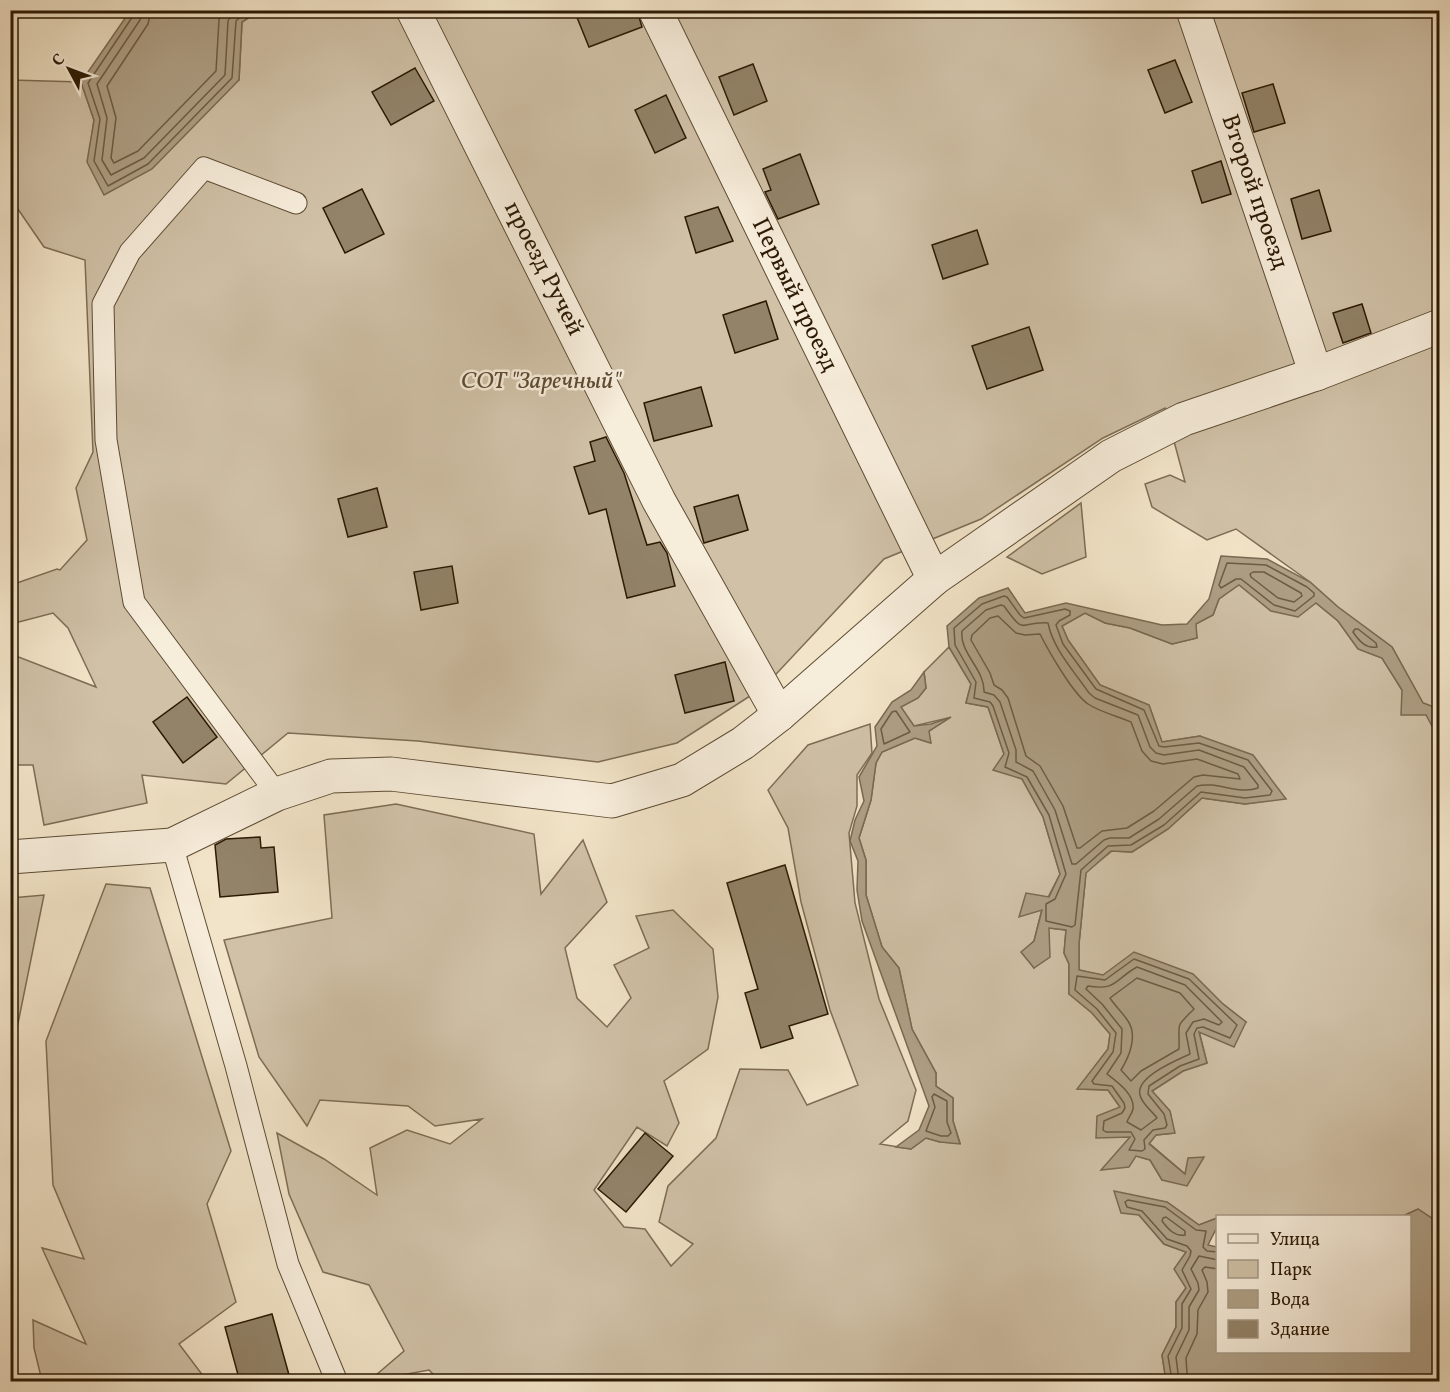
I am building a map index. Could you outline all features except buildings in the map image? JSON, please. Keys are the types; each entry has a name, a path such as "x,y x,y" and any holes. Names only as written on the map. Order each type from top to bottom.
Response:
{"street":[{"name":"проезд Ручей","path":"413,10 659,501 779,716"},
{"name":"Первый проезд","path":"655,10 934,579"},
{"name":"Второй проезд","path":"1193,10 1316,374"},
{"path":"10,857 172,845 278,794 331,776 391,774 612,801 682,780 743,743 779,716 934,579 1111,456 1184,419 1316,374 1440,326"}],"lane":[{"path":"278,794 134,602 106,440 103,304 130,252 204,168 296,203"},
{"path":"172,845 236,1066 288,1264 337,1382"}],"green space":[{"name":"СОТ \"Заречный\"","path":"259,11 1439,11 1439,709 1423,703 1392,647 1338,607 1310,582 1236,529 1207,540 1152,507 1145,484 1170,475 1185,482 1165,408 1103,438 981,519 884,559 764,687 677,743 598,762 418,741 288,733 226,784 142,775 147,803 44,825 33,765 11,765 11,654 96,687 68,628 53,613 11,624 11,585 57,569 60,570 87,540 76,488 93,452 85,260 44,247 11,199 11,80 81,82 94,120 88,162 239,80 242,22"},
{"path":"1081,503 1086,557 1042,574 1007,557"},
{"path":"1239,584 1271,611 1316,603 1338,621 1358,649 1382,658 1402,690 1426,714 1439,739 1439,1223 1418,1209 1405,1215 1216,1215 1216,1218 1199,1225 1167,1202 1139,1215 1164,1244 1186,1252 1186,1288 1176,1302 1176,1327 1162,1355 1165,1374 1159,1381 441,1382 429,1370 369,1381 404,1351 369,1285 323,1272 289,1194 277,1133 324,1159 377,1195 370,1148 407,1130 450,1144 482,1119 435,1126 408,1106 320,1100 307,1126 259,1057 224,940 332,918 324,815 396,804 534,834 541,894 583,840 607,902 565,948 577,998 607,1027 631,998 614,965 649,948 636,916 673,910 713,949 718,997 708,1049 664,1081 679,1123 667,1146 637,1127 594,1190 624,1227 645,1229 671,1266 693,1244 659,1222 668,1186 716,1138 740,1069 788,1070 807,1105 858,1085 830,1010 801,902 788,828 768,790 808,745 870,724 872,753 857,775 857,806 849,833 855,903 879,999 916,1090 908,1121 880,1144 911,1149 926,1138 940,1142 960,1143 953,1121 953,1098 936,1086 936,1073 912,1029 899,968 882,947 866,895 866,860 859,838 871,800 876,763 882,752 915,738 930,743 928,732 948,718 914,726 900,707 918,698 926,688 924,672 949,647 971,684 966,703 988,707 1004,754 1022,779 1043,817 1060,874 1042,909 1034,941 1022,952 1034,968 1049,928 1066,930 1064,953 1069,964 1069,994 1092,1013 1110,1034 1108,1049 1078,1089 1108,1090 1120,1107 1136,1156 1150,1160 1162,1180 1185,1174 1149,1143 1156,1135 1174,1133 1170,1111 1152,1091 1183,1071 1207,1063 1199,1031 1246,1022 1223,1004 1079,970 1079,944 1086,872 1112,851 1132,852 1168,829 1202,798 1245,804 1285,798 1200,736 1162,742 1149,705 1100,685 1068,640 1062,626 1085,613 1105,623 1130,628 1172,644 1197,638 1195,624 1213,615 1219,599"},
{"path":"106,884 150,888 231,1151 207,1204 236,1302 179,1344 207,1381 42,1381 34,1348 33,1320 86,1344 42,1248 84,1259 53,1185 46,1041"},
{"path":"44,895 11,1058 11,898"}],"water":[{"path":"130,11 259,11 242,22 239,80 152,169 104,195 87,162 94,120 81,82"},
{"path":"1221,556 1267,559 1310,582 1338,607 1392,647 1423,703 1439,709 1439,739 1426,715 1401,715 1402,690 1382,658 1358,649 1338,621 1316,603 1298,617 1271,611 1239,585 1219,599 1213,615 1196,624 1197,638 1172,644 1130,628 1105,623 1085,613 1062,626 1068,640 1100,685 1149,705 1162,742 1200,736 1253,755 1286,799 1245,804 1202,798 1168,829 1132,852 1111,851 1086,873 1079,944 1079,970 1103,975 1134,952 1193,974 1223,1004 1246,1022 1234,1047 1199,1032 1207,1063 1183,1071 1152,1091 1170,1111 1175,1133 1156,1135 1149,1144 1185,1174 1188,1158 1204,1157 1187,1186 1162,1180 1150,1160 1136,1156 1129,1167 1101,1170 1130,1137 1096,1138 1097,1116 1120,1107 1108,1090 1077,1089 1108,1049 1110,1034 1092,1013 1069,994 1069,964 1064,953 1066,930 1049,928 1050,957 1034,968 1021,952 1034,941 1042,910 1019,917 1026,893 1049,897 1060,874 1043,817 1022,779 993,770 1004,754 988,707 966,703 971,684 949,647 947,626 979,598 1008,588 1025,613 1066,603 1162,625 1187,624 1209,599"},
{"path":"924,672 926,688 918,698 901,707 914,726 931,724 951,717 929,731 931,743 915,738 882,752 876,763 871,800 859,838 866,860 866,895 882,947 899,968 912,1029 936,1073 936,1086 953,1098 953,1121 960,1144 926,1138 911,1149 896,1147 919,1130 929,1106 862,921 857,890 858,861 850,841 855,820 864,801 859,777 877,746 875,727 892,702 911,690"},
{"path":"1114,1191 1167,1202 1199,1225 1216,1218 1216,1229 1208,1245 1216,1247 1216,1353 1411,1353 1411,1215 1405,1215 1418,1209 1439,1223 1439,1381 1159,1381 1165,1374 1162,1355 1176,1327 1176,1302 1186,1288 1174,1269 1186,1252 1164,1244 1139,1215 1121,1213"}]}
